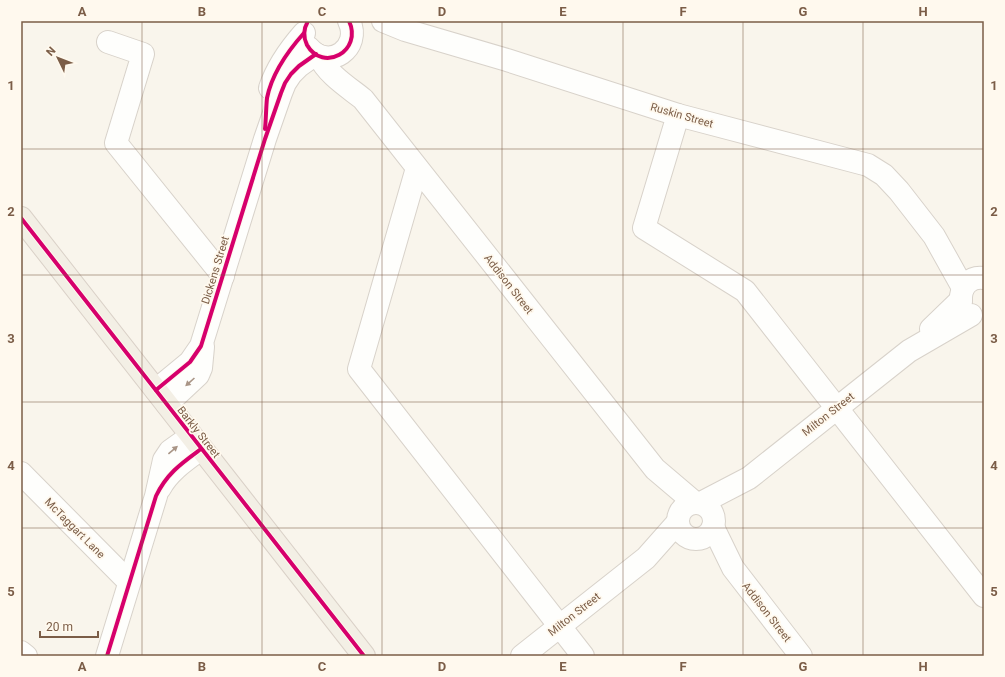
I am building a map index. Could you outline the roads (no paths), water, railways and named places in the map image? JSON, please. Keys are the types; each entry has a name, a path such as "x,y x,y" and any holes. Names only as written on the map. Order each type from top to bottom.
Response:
{"main road":[{"name":"Barkly Street","path":"21,218 364,656"}],"street":[{"name":"Addison Street","path":"349,21 352,35 347,61 363,99"},
{"name":"Ruskin Street","path":"383,21 405,30 514,62 678,115 868,165 884,175 899,191 934,236 976,301"},
{"name":"Addison Street","path":"305,26 305,42 308,46 318,55 323,64 332,74 363,99 802,656"},
{"name":"Dickens Street","path":"265,139 267,100 273,79 284,58 305,26"},
{"name":"Ruskin Street","path":"318,55 328,58 337,56 359,37 370,32 405,30"},
{"path":"108,42 143,54 116,143 223,276"},
{"name":"Dickens Street","path":"161,397 182,369 194,358 206,334 265,139 287,80 299,66 318,55"},
{"path":"678,115 644,228 745,291 984,596"},
{"path":"417,168 359,369 583,656"},
{"name":"Milton Street","path":"522,656 695,521 837,407 976,301"},
{"path":"107,656 156,496 163,482 196,442"},
{"name":"McTaggart Lane","path":"21,474 129,582"},
{"path":"21,652 26,656"}]}
